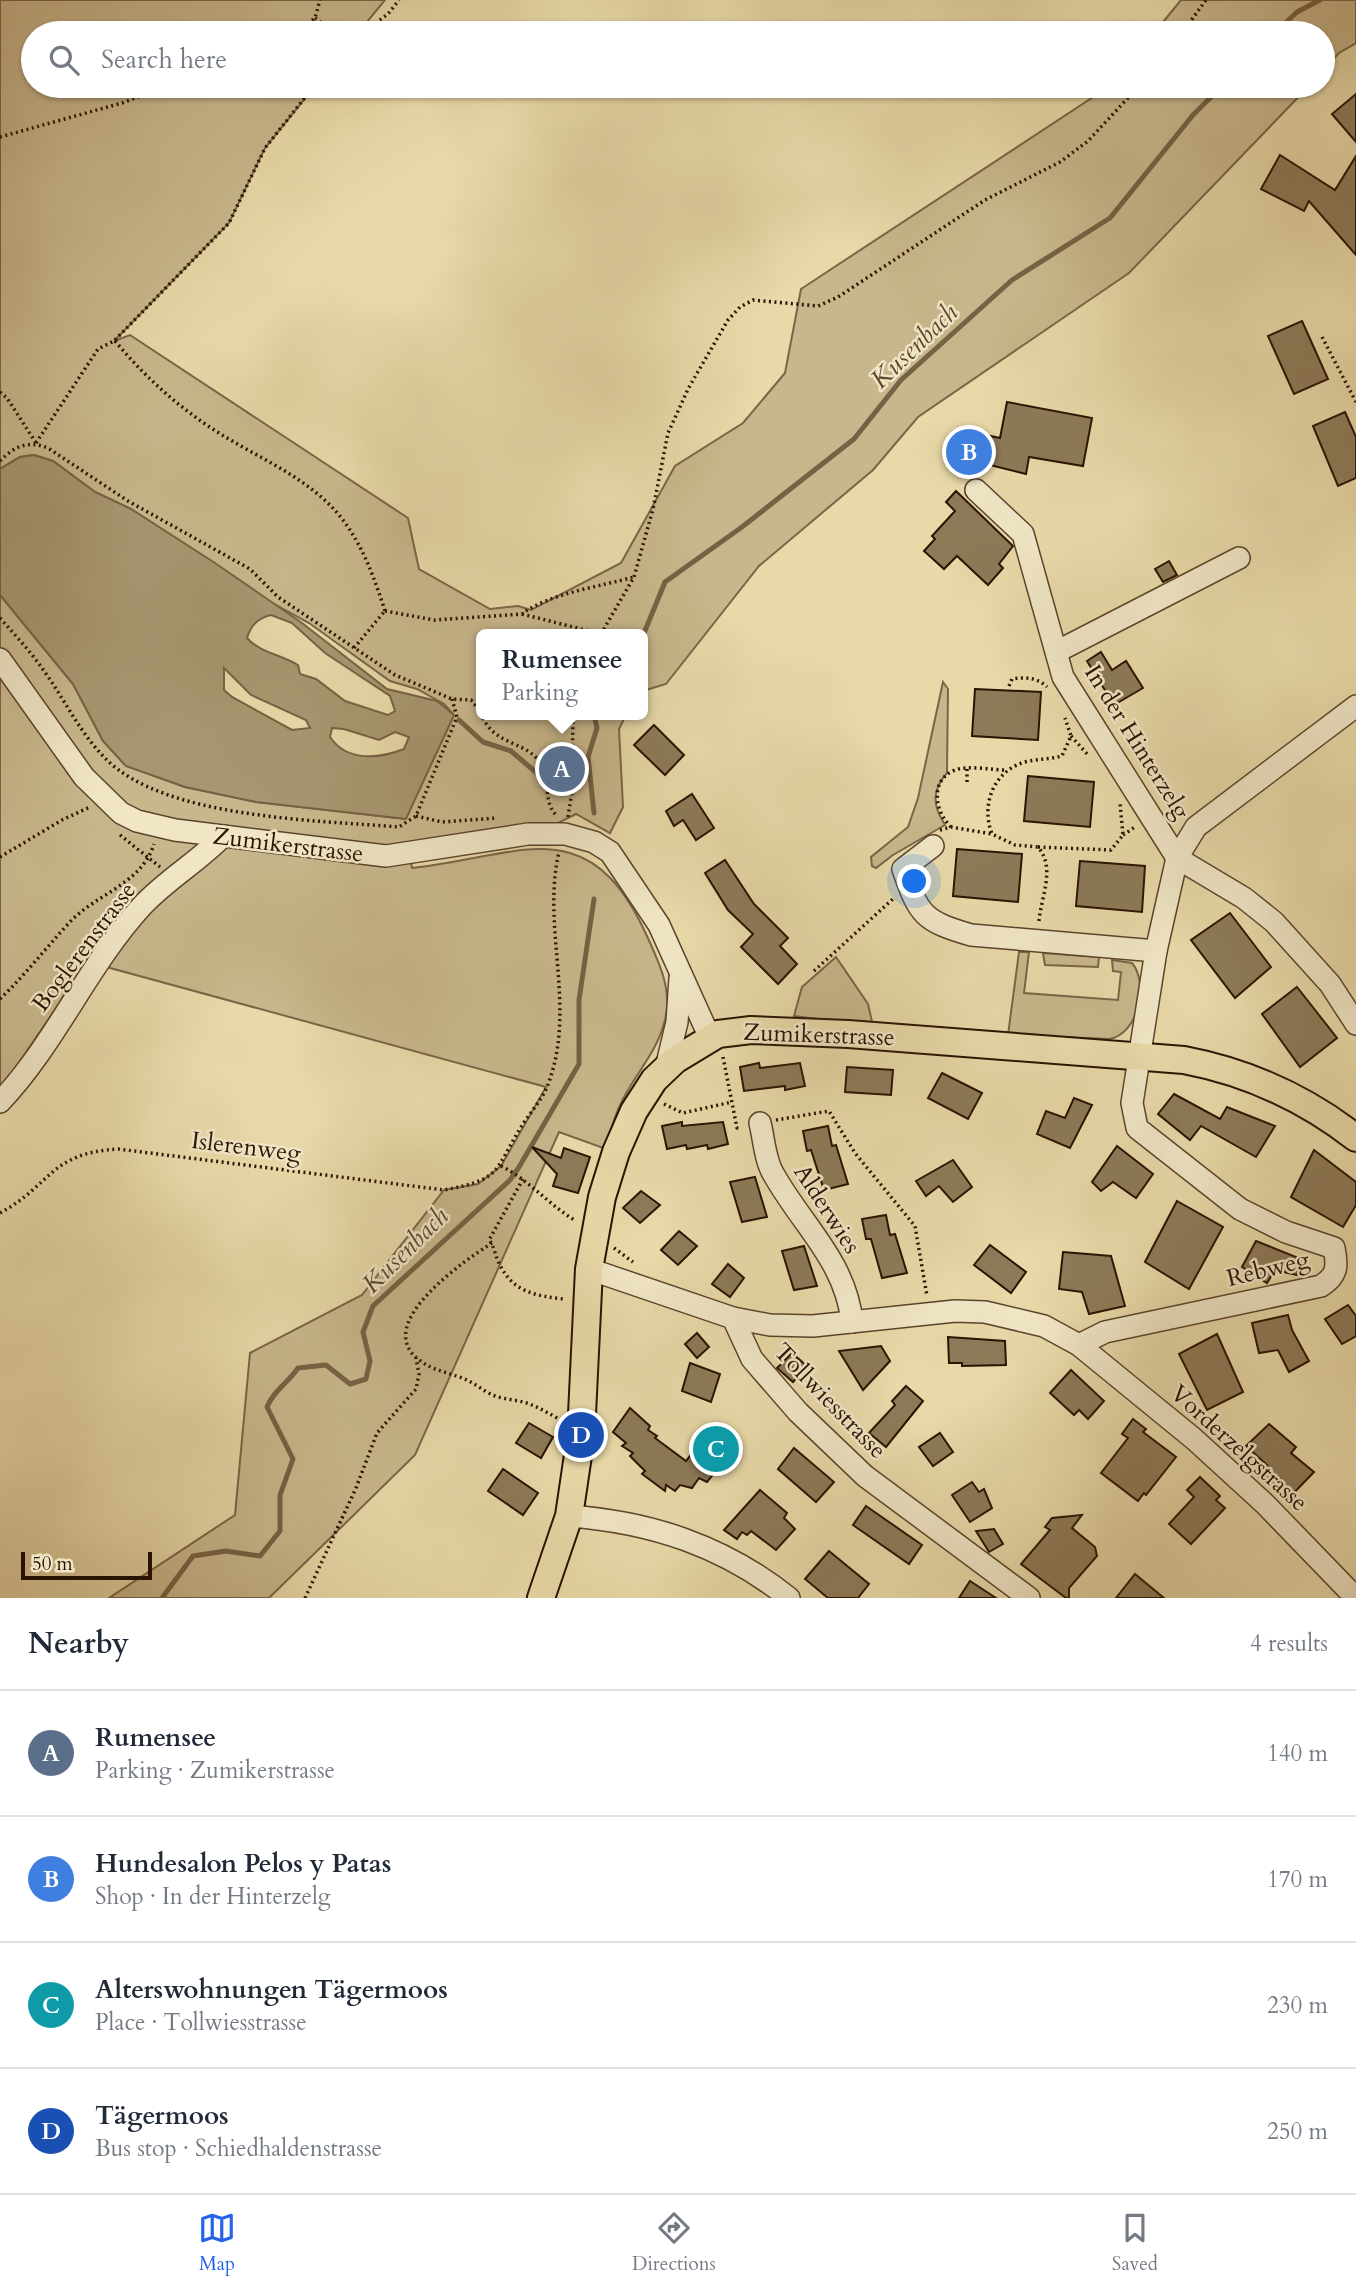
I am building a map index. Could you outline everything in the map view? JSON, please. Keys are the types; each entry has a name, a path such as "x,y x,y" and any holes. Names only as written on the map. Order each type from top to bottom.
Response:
{"main road":[{"name":"Zumikerstrasse","path":"714,1036 751,1030 848,1034 1137,1054 1209,1065 1265,1084 1311,1106 1356,1138"},
{"path":"541,1598 569,1516 582,1430 589,1269 602,1197 616,1153 644,1094 680,1055 714,1036"}],"street":[{"name":"In der Hinterzelg","path":"975,490 1023,534 1058,651 1063,677 1177,858 1244,898 1274,922 1330,984 1356,1024"},
{"name":"In der Hinterzelg","path":"1058,651 1239,558"},
{"name":"Zumikerstrasse","path":"0,659 84,777 121,813 148,824 386,856 528,834 565,834 594,842 610,852 652,914 714,1036"},
{"name":"In der Hinterzelg","path":"1177,858 1196,827 1356,706"},
{"name":"Boglerenstrasse","path":"0,1102 28,1071 97,965 141,907 171,879 201,858 223,836"},
{"path":"934,839 903,869 916,907 942,927 971,935 1156,951"},
{"name":"Rebweg","path":"1079,1345 1105,1332 1321,1286 1332,1279 1336,1271 1334,1248 1286,1232 1240,1209 1137,1128 1132,1102 1137,1054 1177,858"},
{"path":"666,1068 677,1022 680,969"},
{"name":"Alderwies","path":"760,1123 772,1174 830,1254 845,1286 852,1322"},
{"path":"589,1269 733,1318 802,1326 929,1313 985,1312 1044,1325 1079,1345"},
{"name":"Tollwiesstrasse","path":"733,1318 751,1359 797,1412 865,1476 1029,1598"},
{"name":"Vorderzelgstrasse","path":"1079,1345 1204,1448 1290,1529 1356,1598"},
{"path":"569,1516 616,1520 661,1530 733,1562 789,1598"}],"path":[{"path":"311,21 315,18 320,0"},
{"path":"379,21 388,15 399,0"},
{"path":"1191,21 1206,0"},
{"path":"315,18 319,21"},
{"path":"0,137 135,98"},
{"path":"0,461 13,449 36,443 98,349 114,341 229,223 265,148 305,98"},
{"path":"604,629 634,577 653,509 668,433 688,389 728,320 740,307 753,300 766,299 818,306 838,297 985,200 1060,162 1088,141 1128,98"},
{"path":"1322,337 1356,402"},
{"path":"114,341 136,367 188,412 274,463 323,498 350,530 366,559 384,611"},
{"path":"0,392 7,398 36,443 128,501 250,569 278,597 395,674 452,699 471,700 476,708"},
{"path":"522,614 530,607 559,597 634,577"},
{"path":"384,611 435,620 522,614 581,629"},
{"path":"354,648 384,611"},
{"path":"0,618 44,671 71,715 104,758 128,779 166,796 268,816 399,827 416,816 459,714 452,699"},
{"path":"1009,686 1012,680 1024,677 1041,681 1049,690"},
{"path":"1063,714 1071,736 1093,760"},
{"path":"483,720 487,727 544,766 546,794 553,813"},
{"path":"541,814 553,813 568,820 572,791 573,720"},
{"path":"1071,736 1062,756 1031,760 1006,770 956,769 947,775 937,794 938,811 951,827 992,834 1015,845 1111,850 1122,835 1119,798"},
{"path":"967,769 967,782"},
{"path":"992,834 988,824 988,802 996,782 1006,770"},
{"path":"0,857 62,820 106,799"},
{"path":"416,816 442,822 506,817"},
{"path":"934,839 951,827"},
{"path":"565,834 558,855 555,892 561,1005 556,1051 547,1087 519,1130 501,1166 521,1178 553,1207 584,1225"},
{"path":"1037,941 1047,864 1038,847"},
{"path":"0,999 30,971 71,921 127,882 150,857"},
{"path":"814,971 908,885"},
{"path":"714,1036 737,1128"},
{"path":"644,1094 683,1113 732,1102"},
{"path":"781,1119 829,1111 855,1153 915,1226 929,1313"},
{"name":"Islerenweg","path":"0,1213 68,1159 90,1151 132,1150 444,1190 478,1184 501,1166"},
{"path":"521,1178 489,1240 499,1263 517,1288 531,1294 564,1299"},
{"path":"305,1598 356,1488 377,1433 416,1389 416,1358 409,1345 407,1331 413,1311 461,1263 492,1243"},
{"path":"416,1358 494,1395 531,1404 582,1430"}],"shaded area":[{"path":"0,0 385,0 368,21 21,21 21,98 305,98 265,148 229,223 114,341 130,335 408,518 419,569 490,609 518,606 531,610 621,563 675,466 743,423 785,373 801,289 1092,98 1297,98 1129,273 918,417 873,470 759,566 666,684 648,689 648,629 476,629 476,720 624,720 619,729 623,807 610,833 576,814 558,823 491,829 408,844 412,868 517,851 547,849 574,854 600,869 624,894 655,954 666,986 665,1020 652,1051 620,1105 606,1149 559,1132 415,1455 269,1598 109,1598 235,1515 250,1353 362,1295 444,1190 478,1184 501,1166 546,1087 88,962 0,1090 0,595 73,684 103,741 126,766 185,787 256,802 405,819 454,715 444,704 417,689 390,681 309,623 263,598 131,509 95,492 53,461 33,455 20,457 0,469"},
{"path":"1181,0 1356,0 1356,43 1335,57 1335,21 1164,21"},
{"path":"34,455 53,461 95,492 131,509 215,563 302,623 387,689 437,701 454,715 406,819 256,802 185,787 126,766 103,741 73,684 0,595 0,469 20,457","holes":["271,615 292,623 325,653 390,696 395,711 388,715 345,701 316,679 300,674 298,665 252,643 247,638 253,626 262,618","224,668 251,695 306,720 310,728 292,730 224,690","332,728 379,740 395,732 409,737 404,749 374,756 345,751 330,737"]},
{"path":"943,682 948,689 947,773 938,786 936,805 945,825 876,868 872,866 871,857 908,827 918,798"},
{"path":"1019,952 1029,952 1024,993 1118,1000 1121,972 1113,971 1112,960 1132,963 1140,983 1140,995 1134,1018 1128,1028 1109,1039 1008,1035"},
{"path":"1043,953 1099,957 1098,967 1045,965"},
{"path":"836,957 868,1004 873,1026 794,1016 802,987"}],"building":[{"path":"1356,94 1356,142 1332,114"},
{"path":"1280,155 1335,190 1356,156 1356,255 1309,201 1304,211 1261,189"},
{"path":"1302,321 1328,379 1294,394 1268,336"},
{"path":"1007,402 1092,418 1083,466 1029,457 1026,474 966,459 972,432 1000,438"},
{"path":"1345,412 1356,437 1356,478 1338,486 1313,426"},
{"path":"956,491 1013,546 999,564 1003,568 988,585 957,556 944,569 924,551 935,539 932,536 955,511 946,502"},
{"path":"1169,561 1177,575 1163,582 1155,569"},
{"path":"1101,652 1112,670 1126,661 1143,688 1114,705 1087,661"},
{"path":"975,689 1041,692 1038,740 972,736"},
{"path":"654,725 684,755 665,775 634,745"},
{"path":"1028,776 1094,782 1090,827 1024,821"},
{"path":"692,794 714,828 696,840 683,820 674,826 666,811"},
{"path":"957,849 1022,854 1018,902 953,896"},
{"path":"725,860 754,904 788,938 780,946 797,964 778,984 741,947 753,934 728,910 705,873"},
{"path":"1080,861 1145,866 1142,912 1076,906"},
{"path":"1230,913 1271,967 1235,998 1191,940"},
{"path":"1297,987 1337,1038 1300,1067 1262,1014"},
{"path":"759,1063 760,1068 800,1063 805,1086 785,1090 785,1086 744,1091 740,1067"},
{"path":"847,1067 893,1070 891,1095 845,1092"},
{"path":"942,1073 982,1093 968,1119 928,1098"},
{"path":"1174,1094 1220,1119 1227,1107 1275,1126 1256,1157 1201,1126 1190,1140 1158,1114"},
{"path":"1074,1098 1092,1105 1070,1148 1037,1134 1046,1111 1065,1118"},
{"path":"682,1122 682,1126 723,1122 728,1144 708,1149 707,1145 687,1149 686,1145 667,1149 662,1126"},
{"path":"828,1126 832,1146 836,1145 848,1184 824,1190 811,1150 807,1151 803,1131"},
{"path":"1117,1146 1153,1174 1136,1198 1113,1182 1101,1191 1092,1182"},
{"path":"532,1147 561,1158 564,1148 590,1157 578,1193 553,1186 557,1174"},
{"path":"1314,1150 1356,1182 1356,1205 1343,1227 1291,1197"},
{"path":"953,1160 972,1187 953,1202 939,1186 926,1196 916,1181"},
{"path":"755,1177 767,1217 742,1222 730,1182"},
{"path":"641,1191 660,1205 640,1223 623,1208"},
{"path":"1177,1201 1223,1227 1189,1289 1145,1262"},
{"path":"886,1215 890,1235 895,1234 907,1273 882,1278 871,1239 866,1239 862,1219"},
{"path":"679,1231 697,1246 678,1265 661,1250"},
{"path":"1256,1241 1301,1259 1297,1275 1275,1270 1267,1283 1242,1267"},
{"path":"990,1245 1026,1272 1011,1293 974,1265"},
{"path":"804,1246 817,1286 794,1290 782,1251"},
{"path":"1063,1252 1111,1256 1125,1306 1089,1314 1082,1292 1059,1289"},
{"path":"728,1264 744,1278 730,1297 712,1284"},
{"path":"1348,1305 1356,1316 1356,1336 1342,1344 1325,1319"},
{"path":"1288,1315 1292,1330 1309,1361 1289,1372 1278,1350 1259,1353 1252,1323"},
{"path":"697,1333 709,1347 697,1358 685,1344"},
{"path":"1217,1334 1243,1392 1207,1410 1179,1354"},
{"path":"948,1337 1005,1341 1006,1365 962,1366 962,1363 949,1363"},
{"path":"881,1346 890,1361 863,1390 839,1351"},
{"path":"792,1353 807,1366 793,1382 777,1368"},
{"path":"690,1363 720,1374 711,1402 682,1391"},
{"path":"1071,1370 1104,1401 1088,1419 1079,1410 1074,1415 1050,1393"},
{"path":"906,1386 923,1401 886,1447 869,1433 895,1405 892,1401"},
{"path":"630,1408 650,1426 648,1430 657,1436 655,1438 686,1461 709,1431 735,1447 707,1482 699,1478 692,1488 680,1485 675,1491 666,1485 665,1491 642,1474 645,1471 630,1456 633,1453 622,1446 626,1443 613,1432"},
{"path":"1133,1419 1146,1429 1143,1432 1176,1457 1146,1495 1144,1493 1138,1501 1101,1473 1128,1438 1122,1434"},
{"path":"529,1423 553,1437 541,1458 516,1443"},
{"path":"1269,1424 1296,1447 1291,1453 1314,1472 1287,1500 1257,1475 1267,1465 1246,1446"},
{"path":"940,1433 953,1452 933,1466 919,1447"},
{"path":"794,1448 834,1482 816,1502 778,1469"},
{"path":"503,1469 538,1493 523,1515 488,1491"},
{"path":"1200,1477 1220,1496 1216,1500 1225,1508 1191,1544 1169,1524 1194,1497 1187,1490"},
{"path":"972,1482 979,1492 984,1489 992,1508 970,1522 952,1495"},
{"path":"760,1490 787,1513 784,1518 795,1529 776,1550 751,1531 747,1535 742,1532 737,1539 724,1530"},
{"path":"866,1506 922,1545 909,1564 853,1525"},
{"path":"1082,1515 1072,1528 1095,1547 1097,1556 1069,1588 1069,1598 1066,1598 1021,1564 1050,1530 1045,1527 1052,1518"},
{"path":"994,1529 1003,1544 989,1552 976,1531"},
{"path":"829,1551 869,1584 858,1598 828,1598 805,1579"},
{"path":"1135,1574 1164,1598 1116,1598"},
{"path":"970,1581 996,1598 959,1598"}],"waterway":[{"name":"Kusenbach","path":"1288,21 1297,12 1320,0"},
{"name":"Kusenbach","path":"646,629 665,582 742,527 854,439 901,380 1012,280 1110,218 1193,115 1210,98"},
{"path":"459,720 483,742 511,751 539,775"},
{"name":"Kusenbach","path":"594,813 588,757 597,728 595,720"},
{"name":"Kusenbach","path":"162,1598 193,1556 226,1551 260,1556 280,1531 280,1495 293,1459 267,1407 273,1396 298,1368 326,1365 350,1384 366,1379 370,1361 363,1332 373,1306 510,1180 519,1167 579,1064 579,1000 594,899"}],"place":[{"name":"Hundesalon Pelos y Patas","path":"969,452"},
{"name":"Rumensee","path":"562,769"},
{"name":"Tägermoos","path":"581,1435"},
{"name":"Alterswohnungen Tägermoos","path":"716,1449"}]}
